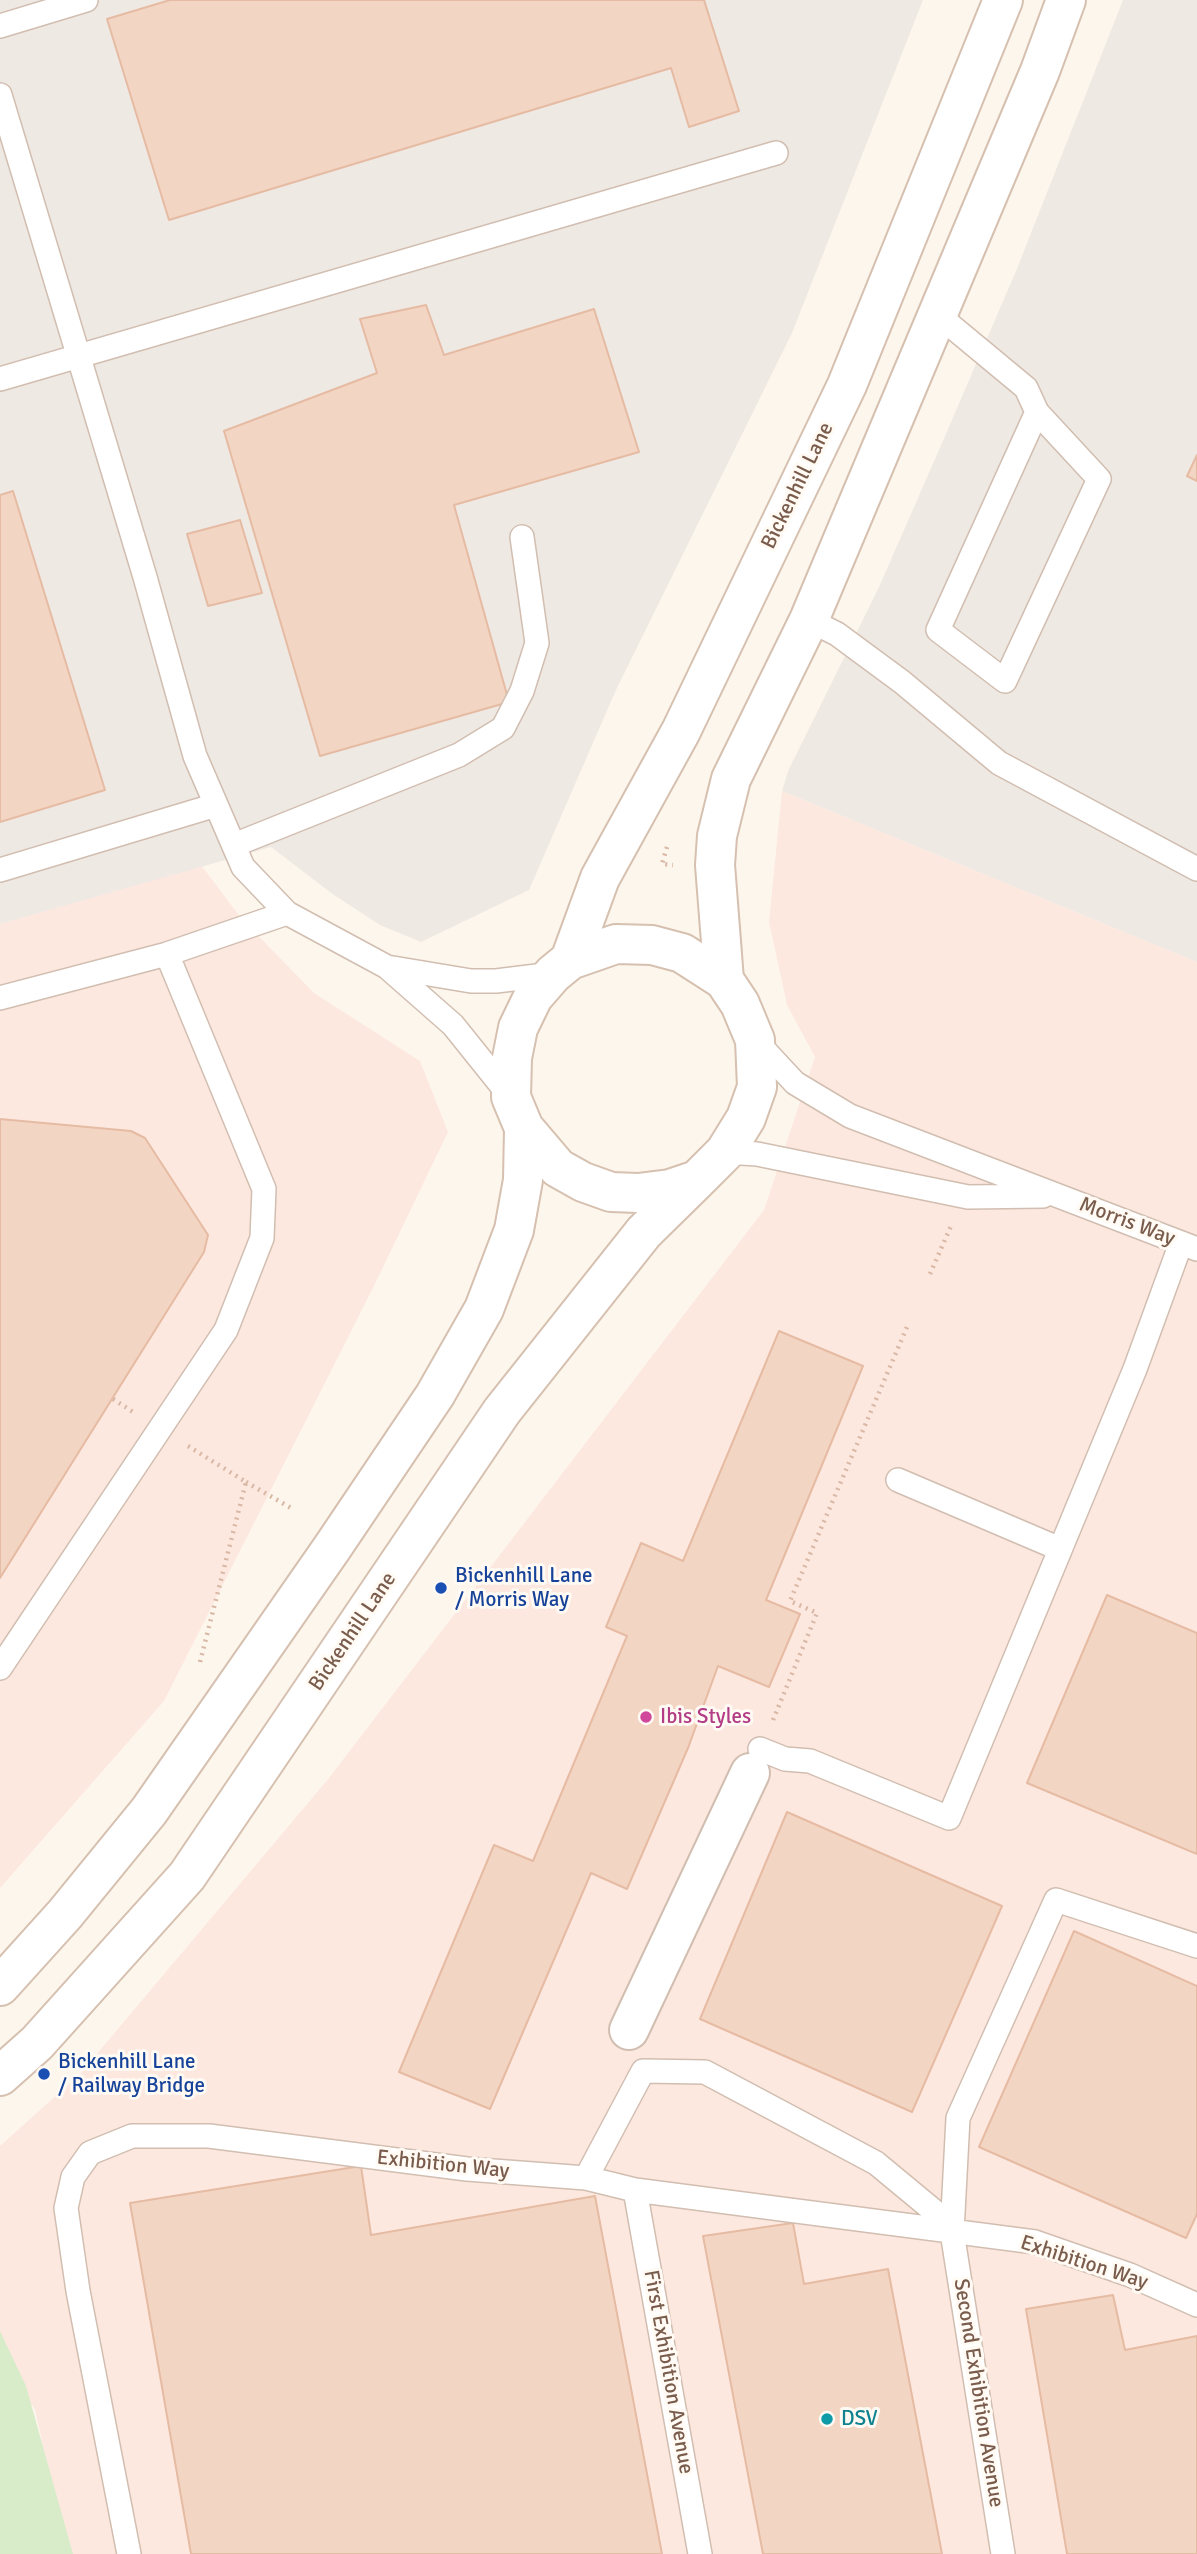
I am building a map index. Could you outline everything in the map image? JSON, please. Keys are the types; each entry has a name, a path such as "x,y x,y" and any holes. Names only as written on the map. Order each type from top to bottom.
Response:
{"main road":[{"name":"Bickenhill Lane","path":"562,967 600,878 681,731 847,385 1003,0"},
{"path":"724,979 715,865 717,836 730,779 809,620 1040,71 1066,0"},
{"path":"0,1986 65,1914 149,1811 435,1395 484,1309 514,1230 523,1180 512,1058 518,1028 533,997 562,967 616,944 652,945 682,953 724,979 740,1003 755,1040 757,1087 746,1118 725,1152 697,1180 659,1191 638,1193 611,1192 583,1182 558,1168 518,1112"},
{"name":"Bickenhill Lane","path":"0,2076 37,2043 187,1876 502,1411 644,1232 697,1180"},
{"path":"629,2031 755,1761"}],"lane":[{"path":"0,26 86,0"},
{"path":"0,95 195,756 243,867 287,913 387,967 453,1025 518,1112"},
{"path":"0,379 776,153"},
{"path":"937,315 1026,388 1037,412 1099,479 1006,681 938,630 1037,412"},
{"path":"234,845 458,755 503,728 522,691 537,643 522,537"},
{"path":"809,620 837,634 902,682 999,763 1197,869"},
{"path":"0,870 216,805"},
{"path":"0,998 167,954 287,913"},
{"path":"0,1668 226,1330 262,1238 264,1189 167,954"},
{"path":"387,967 471,981 496,981 562,967"},
{"name":"Morris Way","path":"755,1040 795,1083 850,1115 1189,1246"},
{"path":"725,1152 757,1154 968,1197 1057,1196"},
{"path":"755,1761 810,1761 948,1818 1189,1246"},
{"path":"898,1480 1060,1549"},
{"name":"Second Exhibition Avenue","path":"1003,2554 952,2232 958,2118 1056,1900 1197,1945"},
{"path":"586,2178 643,2071 705,2072 876,2164 940,2216 952,2232"},
{"name":"Exhibition Way","path":"129,2554 78,2291 66,2208 73,2177 90,2152 132,2136 209,2136 467,2169 586,2178 635,2190 1035,2242 1130,2275 1197,2305"},
{"name":"First Exhibition Avenue","path":"635,2190 700,2554"}],"path":[{"path":"930,1275 955,1215"},
{"path":"755,1761 817,1613 790,1601 907,1326"},
{"path":"113,1399 291,1508"},
{"path":"198,1667 246,1482"}],"shaded area":[{"path":"0,0 923,0 792,333 616,690 529,890 421,942 380,925 334,895 271,847 0,924"},
{"path":"1123,0 1197,0 1197,962 782,791 788,771 879,587 942,443 1016,271"},
{"path":"782,791 1197,962 1197,2554 66,2554 35,2409 0,2364 0,2146 80,2074 329,1778 764,1210 815,1057 787,1005 769,922"},
{"path":"201,865 241,918 314,993 420,1061 448,1132 373,1288 164,1701 0,1888 0,924"}],"green space":[{"path":"0,2331 26,2386 73,2554 0,2554"}],"building":[{"path":"170,0 704,0 739,111 689,127 671,68 169,220 107,19"},
{"path":"426,305 444,355 594,309 639,452 454,505 509,702 320,756 224,431 377,373 360,319"},
{"path":"1197,455 1197,481 1187,476"},
{"path":"13,491 105,790 0,822 0,495"},
{"path":"240,520 262,593 208,606 187,534"},
{"path":"0,1119 131,1131 145,1138 208,1235 204,1252 0,1578"},
{"name":"Ibis Styles","path":"779,1331 863,1366 766,1600 800,1614 769,1687 718,1666 688,1748 627,1889 591,1873 490,2109 399,2072 494,1845 533,1861 627,1636 606,1627 641,1543 683,1561"},
{"path":"1107,1595 1197,1633 1197,1854 1027,1783"},
{"path":"787,1812 1002,1906 912,2112 700,2019"},
{"path":"1074,1931 1197,1986 1197,2214 1186,2238 979,2147"},
{"path":"361,2166 371,2235 595,2196 662,2554 191,2554 130,2203"},
{"name":"DSV","path":"793,2223 804,2284 888,2269 942,2554 763,2554 703,2236"},
{"path":"1113,2295 1125,2350 1197,2336 1197,2554 1067,2554 1026,2309"}],"place":[{"name":"Bickenhill Lane / Morris Way","path":"441,1588"},
{"name":"Ibis Styles","path":"646,1717"},
{"name":"Bickenhill Lane / Railway Bridge","path":"44,2074"},
{"name":"DSV","path":"827,2419"}]}
